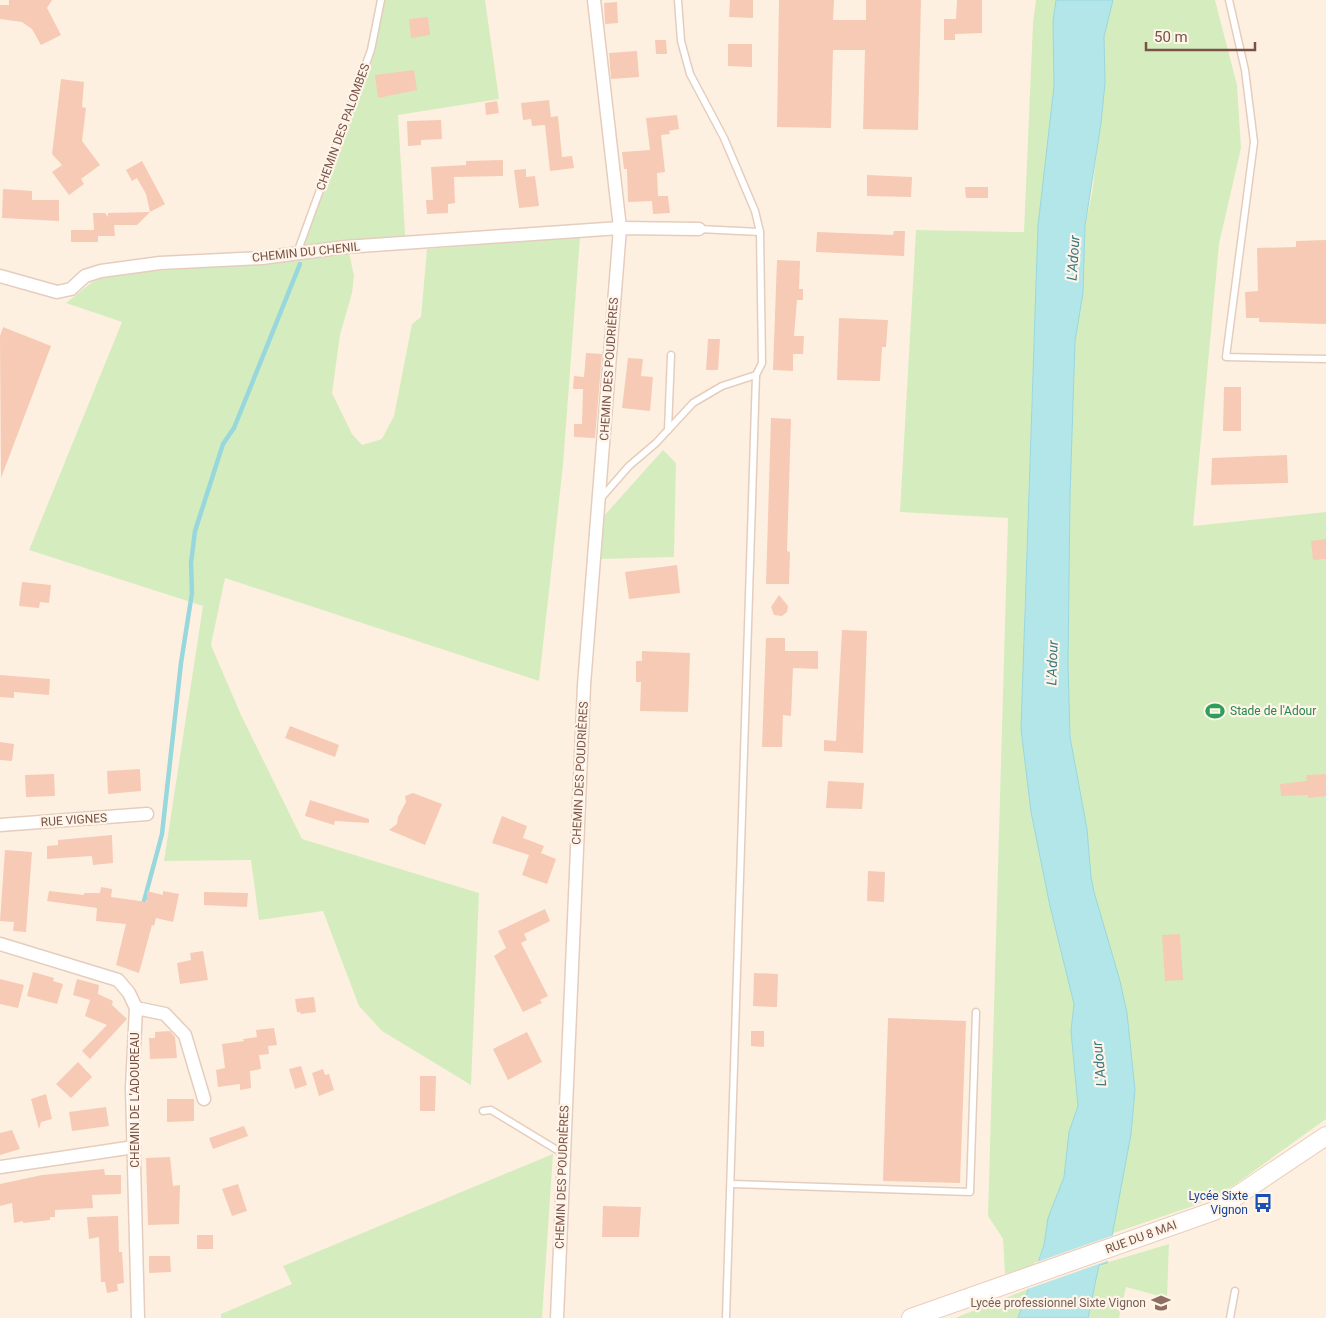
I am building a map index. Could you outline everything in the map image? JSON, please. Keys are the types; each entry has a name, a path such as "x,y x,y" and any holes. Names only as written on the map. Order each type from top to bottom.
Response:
{"street":[{"name":"CHEMIN DES POUDRIÈRES","path":"557,1318 562,1153 584,685 620,228 594,0"},
{"name":"CHEMIN DU CHENIL","path":"0,276 57,292 71,289 85,276 101,271 160,263 262,258 345,247 620,228"},
{"path":"620,228 698,229"},
{"name":"RUE VIGNES","path":"0,825 147,814"},
{"path":"0,944 118,980 129,993 136,1008 165,1014 184,1036 204,1099"},
{"name":"CHEMIN DE L'ADOUREAU","path":"136,1008 132,1088 138,1318"},
{"name":"RUE DU 8 MAI","path":"911,1318 1214,1211 1326,1136"},
{"path":"0,1167 134,1147"}],"lane":[{"name":"CHEMIN DES PALOMBES","path":"297,253 371,50 381,0"},
{"path":"678,0 681,41 690,74 724,138 755,211 760,232 762,363 756,375 732,1184 726,1318"},
{"path":"1229,0 1245,70 1254,142 1226,357 1326,359"},
{"path":"698,229 760,232"},
{"path":"668,430 671,355"},
{"path":"600,499 629,466 668,430 693,403 722,386 756,375"},
{"path":"732,1184 970,1192 976,1012"},
{"path":"483,1111 491,1110 562,1153"},
{"path":"1230,1318 1235,1291"}],"green space":[{"path":"379,0 485,0 499,99 398,115 406,250 349,252 354,276 352,293 340,335 332,393 352,434 362,445 382,439 394,416 412,324 421,317 427,249 580,237 563,465 539,681 225,578 211,645 241,715 302,839 479,893 471,1085 382,1031 359,1006 323,911 259,920 251,860 164,861 203,606 29,550 122,322 66,303 91,283 108,275 291,260 368,52"},
{"path":"1036,0 1056,0 1053,21 1054,86 1038,226 1024,624 1031,812 1050,906 1074,1004 1071,1031 1078,1106 1069,1132 1064,1177 1048,1218 1044,1245 1036,1264 1005,1274 1003,1239 988,1216 1008,518 900,512 916,230 1024,232 1033,23"},
{"name":"Stade de l'Adour","path":"1113,0 1215,0 1237,85 1241,148 1219,244 1193,526 1326,512 1326,1119 1233,1186 1196,1205 1111,1234 1131,1134 1135,1090 1127,1013 1091,877 1087,829 1070,737 1068,663 1070,497 1075,341 1083,293 1085,226 1092,193 1105,83 1104,37"},
{"path":"663,450 676,463 674,557 599,559 603,517"},
{"path":"553,1154 542,1318 221,1318 221,1314 292,1284 283,1266"},
{"path":"1169,1244 1167,1298 1126,1287 1119,1318 1088,1318 1099,1265"},
{"path":"1028,1289 1018,1318 955,1318"}],"water":[{"name":"L'Adour","path":"1056,0 1113,0 1104,37 1105,83 1101,123 1085,226 1083,293 1075,341 1070,497 1068,663 1070,737 1087,829 1091,877 1127,1013 1135,1090 1131,1134 1107,1263 1099,1265 1088,1318 1018,1318 1044,1245 1048,1218 1064,1177 1069,1132 1078,1106 1071,1031 1074,1004 1050,906 1031,812 1021,729 1038,226 1054,86 1053,21"}],"pier":[{"path":"1114,1235 1110,1260 1025,1290 1034,1263"}],"building":[{"path":"9,0 52,0 47,8 61,35 41,45 32,29 22,22 0,19 0,5 9,5"},
{"path":"730,0 753,0 753,18 729,17"},
{"path":"779,0 834,0 833,20 866,20 866,0 921,0 918,130 863,129 865,50 833,50 831,128 777,127"},
{"path":"957,0 982,0 982,33 955,34 955,40 944,40 944,19 956,19"},
{"path":"617,2 618,23 605,24 604,3"},
{"path":"428,17 430,35 411,38 409,19"},
{"path":"655,40 666,40 667,54 656,54"},
{"path":"728,44 752,44 752,67 728,66"},
{"path":"637,51 639,77 611,79 609,53"},
{"path":"414,70 417,90 378,98 375,75"},
{"path":"61,79 84,82 82,107 86,108 82,141 100,165 81,179 84,184 69,195 52,172 62,165 52,154"},
{"path":"549,100 551,117 558,116 562,157 572,156 574,168 550,171 545,125 532,126 531,119 523,120 521,103"},
{"path":"497,101 499,113 486,115 485,103"},
{"path":"677,115 679,129 669,131 670,134 661,135 665,172 657,173 658,196 668,196 670,213 653,214 652,201 628,202 627,169 624,169 622,152 650,150 646,118"},
{"path":"441,120 442,139 421,140 421,145 408,146 407,121"},
{"path":"503,160 503,176 454,177 455,203 448,204 448,213 427,214 426,200 433,200 431,167 466,165 466,161"},
{"path":"142,161 165,204 150,212 146,194 137,178 132,181 126,170"},
{"path":"526,169 526,177 535,176 539,206 519,208 514,170"},
{"path":"867,175 912,177 911,197 867,196"},
{"path":"965,187 988,187 988,198 966,198"},
{"path":"3,189 32,191 32,200 59,200 59,221 2,218"},
{"path":"150,212 137,225 114,225 115,236 98,236 98,242 71,242 71,230 94,230 93,213 105,213 108,217 108,213"},
{"path":"894,231 905,231 904,256 816,252 817,232 893,235"},
{"path":"1326,240 1326,324 1259,322 1259,318 1246,318 1245,292 1258,291 1257,248 1296,247 1296,241"},
{"path":"777,260 800,261 799,289 803,289 803,300 797,300 794,336 804,336 803,354 793,354 793,371 773,370"},
{"path":"839,318 888,320 886,347 882,347 880,381 837,380"},
{"path":"3,327 51,346 1,478 0,336"},
{"path":"708,339 720,339 718,370 706,370"},
{"path":"586,353 602,354 595,438 574,437 574,424 582,424 583,389 573,389 574,376 584,377"},
{"path":"628,358 643,359 641,376 653,377 650,411 622,408"},
{"path":"1224,387 1241,387 1241,431 1223,431"},
{"path":"771,418 791,419 787,551 790,552 789,584 766,584"},
{"path":"1287,455 1288,483 1211,485 1212,458"},
{"path":"1326,539 1326,559 1313,560 1311,541"},
{"path":"677,565 680,593 629,599 625,572"},
{"path":"22,582 51,585 49,603 40,602 39,608 19,606"},
{"path":"779,595 788,606 787,612 782,616 774,615 771,607"},
{"path":"842,630 867,631 863,753 824,751 824,740 836,741"},
{"path":"766,638 785,638 785,651 818,651 818,669 793,668 791,716 783,715 782,747 762,747"},
{"path":"642,651 690,653 688,712 640,711 641,682 636,682 636,661 642,661"},
{"path":"0,675 50,679 49,695 14,692 14,698 0,697"},
{"path":"290,726 339,745 335,757 285,738"},
{"path":"0,742 14,744 12,761 0,760"},
{"path":"140,769 141,791 108,794 107,771"},
{"path":"54,774 55,796 26,797 25,775"},
{"path":"1326,774 1326,796 1308,798 1308,795 1281,796 1280,784 1307,781 1306,775"},
{"path":"828,781 864,783 862,809 826,808"},
{"path":"413,793 442,804 425,845 389,830 397,824 398,817 406,802 405,796"},
{"path":"310,800 369,819 369,823 335,821 334,825 305,816"},
{"path":"502,816 527,826 523,838 544,846 541,853 556,859 547,884 522,875 529,855 492,843"},
{"path":"112,835 113,863 93,865 92,856 47,859 47,846 58,845 58,840"},
{"path":"5,850 32,852 26,932 13,931 14,922 0,921"},
{"path":"868,871 885,872 884,902 867,901"},
{"path":"101,887 112,889 111,897 147,902 147,891 163,895 163,891 179,894 173,922 156,918 154,926 152,925 139,973 116,965 126,924 96,921 97,908 47,901 49,891 84,895 84,893 100,893"},
{"path":"204,892 248,893 247,907 204,905"},
{"path":"545,909 550,921 524,934 527,940 521,943 548,996 540,1000 542,1003 523,1012 494,956 506,948 498,931"},
{"path":"1180,934 1183,980 1165,981 1162,935"},
{"path":"203,951 208,980 180,984 177,963 191,960 190,953"},
{"path":"33,972 54,978 53,981 63,984 57,1004 27,996"},
{"path":"754,973 778,974 777,1007 753,1006"},
{"path":"0,979 24,985 18,1008 0,1004"},
{"path":"77,979 99,985 98,994 113,1001 112,1005 127,1019 90,1059 82,1051 107,1025 85,1016 90,1000 73,995"},
{"path":"314,997 316,1012 301,1014 297,1012 295,999"},
{"path":"888,1018 966,1021 960,1183 883,1181"},
{"path":"274,1028 277,1045 268,1046 269,1054 259,1055 261,1069 250,1071 251,1088 240,1090 240,1084 218,1087 216,1070 225,1068 222,1044 257,1037 256,1030"},
{"path":"170,1031 175,1037 177,1058 150,1059 149,1038 155,1038 155,1032"},
{"path":"751,1031 764,1031 764,1047 751,1046"},
{"path":"527,1032 542,1062 508,1080 493,1049"},
{"path":"78,1062 92,1077 71,1098 56,1084"},
{"path":"301,1066 307,1085 295,1089 289,1069"},
{"path":"323,1069 325,1075 329,1074 334,1090 319,1096 312,1073"},
{"path":"420,1076 436,1076 435,1111 420,1111"},
{"path":"46,1094 52,1119 41,1122 39,1129 31,1099"},
{"path":"167,1099 194,1099 194,1121 167,1122"},
{"path":"106,1107 109,1126 72,1131 69,1112"},
{"path":"244,1126 248,1136 213,1149 209,1138"},
{"path":"12,1130 20,1149 0,1155 0,1133"},
{"path":"170,1157 173,1186 180,1185 179,1224 148,1225 146,1158"},
{"path":"104,1169 105,1175 121,1175 121,1194 92,1195 93,1208 55,1210 55,1217 50,1217 50,1220 14,1223 12,1203 0,1206 0,1184 42,1175"},
{"path":"238,1184 247,1211 232,1216 222,1189"},
{"path":"603,1206 641,1207 639,1237 602,1237"},
{"path":"118,1216 119,1252 122,1252 124,1283 117,1284 118,1291 107,1293 105,1282 101,1282 99,1237 89,1239 87,1217"},
{"path":"197,1235 213,1235 213,1249 197,1249"},
{"path":"149,1256 170,1256 171,1272 149,1273"}],"waterway":[{"path":"143,905 162,834 181,663 192,593 191,563 195,531 223,444 234,428 300,264"}],"place":[{"name":"Stade de l'Adour","path":"1215,711"},
{"name":"Lycée Sixte Vignon","path":"1263,1203"},
{"name":"Lycée professionnel Sixte Vignon","path":"1161,1303"}]}
